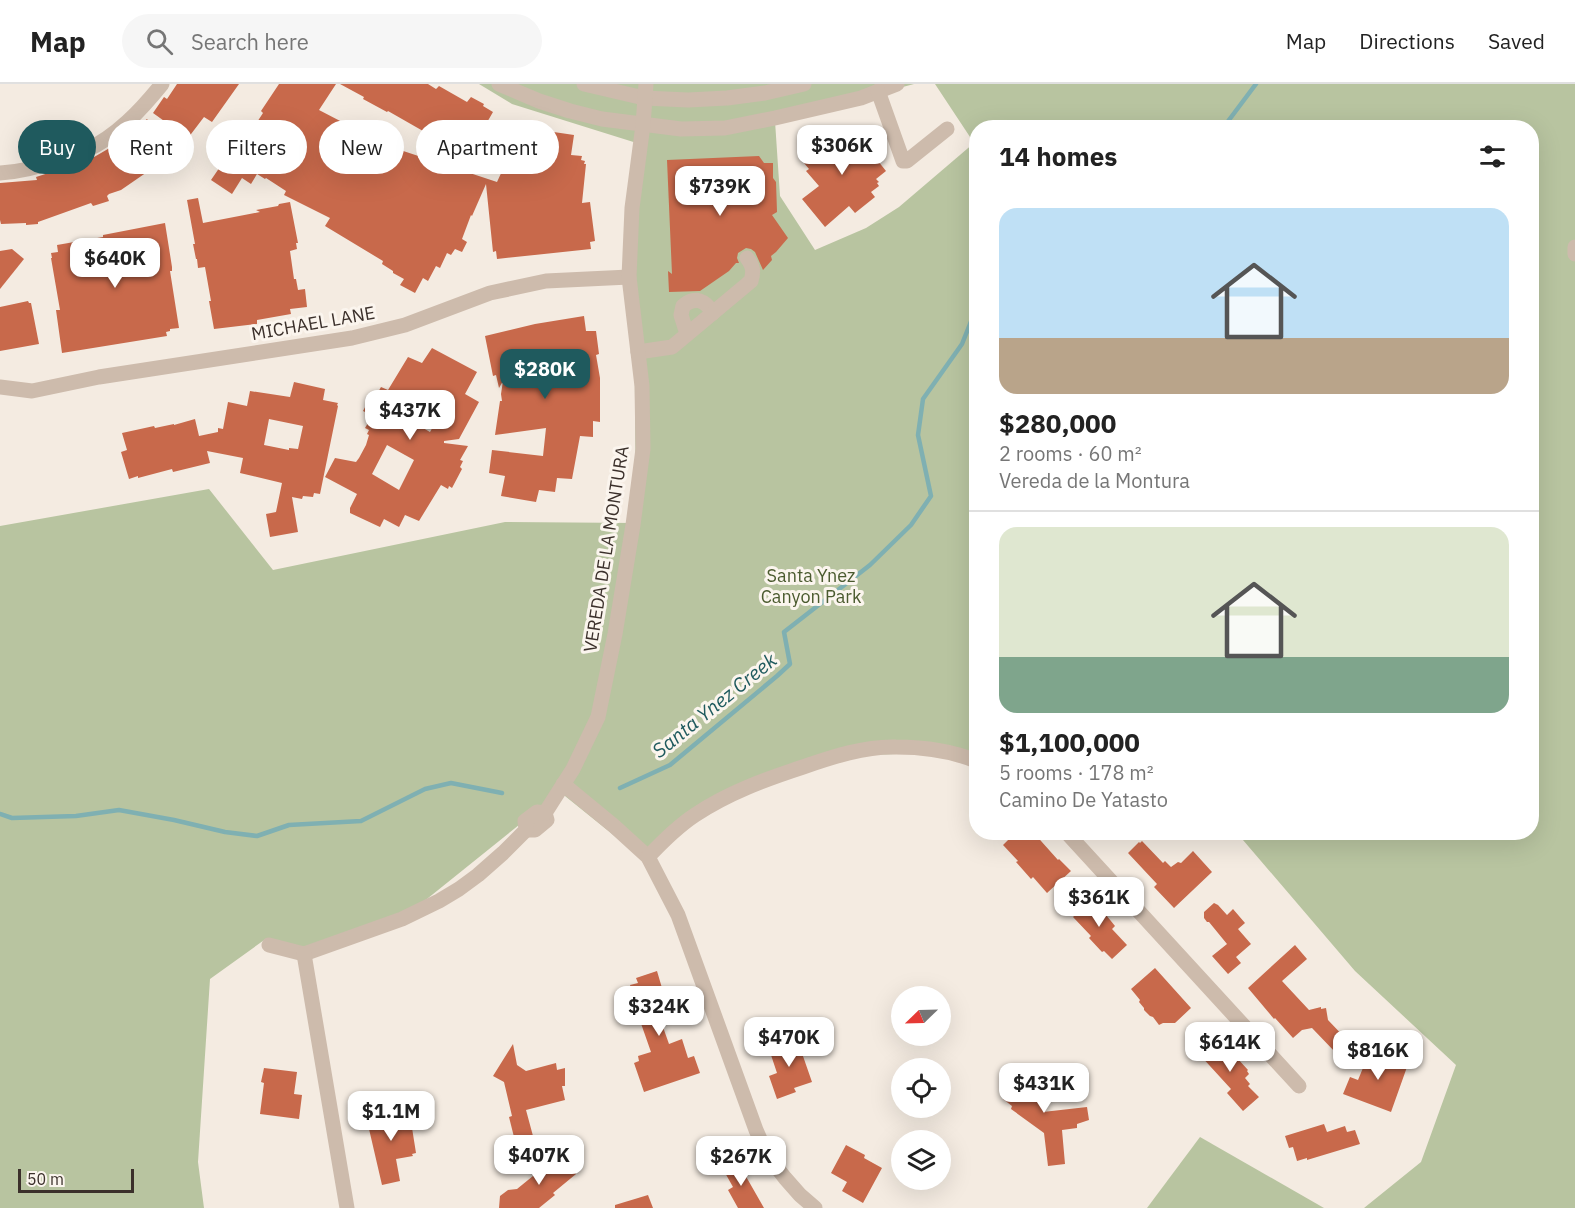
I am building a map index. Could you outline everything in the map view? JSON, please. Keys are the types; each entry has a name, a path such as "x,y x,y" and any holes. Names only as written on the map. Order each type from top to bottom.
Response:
{"street":[{"path":"0,173 34,168 86,150 111,136 126,124 162,84"},
{"path":"499,84 570,111 602,119 681,129 725,128 861,98 897,84"},
{"path":"584,84 645,91 688,100 765,93 804,84"},
{"name":"VEREDA DE LA MONTURA","path":"304,954 402,919 439,901 478,875 526,830 535,830 547,820 545,813 573,769 598,717 617,623 643,449 642,386 629,277 632,208 645,91"},
{"path":"878,91 903,161 907,161 947,129"},
{"path":"1575,248 1575,254"},
{"path":"638,352 672,347 713,313 751,280 752,265 747,258"},
{"name":"MICHAEL LANE","path":"0,387 32,391 99,377 352,338 405,325 490,293 546,281 629,277"},
{"path":"687,334 681,315 683,306 689,301 700,300 713,313"},
{"path":"648,857 668,836 711,804 778,775 836,756 894,747 927,749 969,758"},
{"path":"562,784 614,825 648,857 678,915 767,1155 800,1195 815,1208"},
{"path":"1073,840 1299,1086"},
{"path":"269,945 304,954 347,1208"}],"green space":[{"name":"Santa Ynez Canyon Park","path":"479,84 914,84 775,121 780,196 815,250 866,228 899,207 969,147 969,763 927,753 866,755 779,779 713,808 647,862 560,792 402,919 303,950 267,938 210,979 198,1162 204,1208 0,1208 0,526 209,489 273,570 505,522 636,523 634,276 643,145 512,104"},
{"path":"935,84 1575,84 1575,1208 1364,1208 1421,1162 1456,1065 1355,971 1243,840 1539,840 1539,120 969,120 969,135"},
{"path":"1200,1137 1324,1208 1147,1208"}],"building":[{"path":"177,84 239,84 213,120 204,117 194,130 194,120 163,120 153,113 164,97 167,99"},
{"path":"279,84 336,84 319,110 338,120 319,120 319,174 404,174 404,151 416,155 416,174 473,174 497,182 501,174 559,174 559,133 574,135 571,155 582,156 581,160 586,164 582,203 590,202 595,241 590,242 591,249 497,259 496,251 493,252 486,184 462,239 467,242 462,252 455,249 451,255 447,253 440,268 436,266 428,281 423,278 415,293 400,285 404,279 382,264 383,261 325,226 330,218 284,195 286,191 257,174 307,174 307,120 258,120 263,113 261,111"},
{"path":"340,84 428,84 436,89 439,86 467,102 471,97 493,112 488,120 416,120 416,127 363,99 364,97"},
{"path":"858,128 870,143 866,146 886,171 876,179 879,186 871,192 875,197 855,213 849,206 825,227 802,199 819,186 806,171 809,169 804,163 817,150 815,148 831,135 832,137 837,132 844,140"},
{"path":"108,149 108,174 144,174 121,190 109,194 107,196 109,201 93,206 91,203 38,222 38,224 1,224 0,183 37,180 36,177 45,174 96,174 96,156"},
{"path":"759,156 764,163 773,163 777,212 772,215 788,238 771,256 772,260 763,270 755,252 746,248 738,253 739,263 700,291 669,292 668,271 672,274 667,160"},
{"path":"215,174 257,174 251,184 242,178 232,194 211,180"},
{"path":"198,198 203,223 260,212 256,210 290,202 298,243 296,243 297,249 290,251 294,279 296,279 298,290 305,289 307,307 290,309 291,314 257,320 257,324 214,329 205,267 198,268 187,200"},
{"path":"165,223 179,328 170,329 166,332 167,336 62,353 56,310 60,310 51,258 51,253 58,252 57,245"},
{"path":"12,249 24,259 0,289 0,251"},
{"path":"28,301 31,303 39,344 0,351 0,307"},
{"path":"584,316 586,331 596,331 599,354 596,355 600,378 600,422 593,421 593,437 580,436 572,479 557,478 555,492 539,490 536,502 501,496 505,476 489,473 492,450 543,456 546,428 495,435 500,401 502,401 503,381 499,388 496,375 493,376 485,336 535,324"},
{"path":"432,348 477,372 465,394 479,402 459,439 444,441 444,443 468,446 460,460 463,461 460,467 462,469 452,488 449,486 448,489 441,485 419,521 405,515 399,527 384,519 380,527 350,513 357,494 325,477 335,458 356,462 359,458 369,435 367,434 369,430 365,428 371,418 363,411 373,392 377,394 381,387 388,390 408,357 422,363","holes":["421,398 443,409 430,432 409,420","387,445 414,460 399,490 372,474"]},
{"path":"294,382 325,389 323,400 338,403 320,494 314,493 313,497 303,496 302,499 292,497 298,532 270,537 266,514 276,512 282,483 240,473 243,458 207,451 210,463 129,479 121,452 127,450 122,433 154,426 155,428 174,425 195,419 199,436 218,432 218,428 223,429 228,402 247,406 250,391 290,397","holes":["269,419 303,426 298,449 289,448 289,450 264,445"]},
{"path":"1008,840 1040,840 1071,871 1047,893 1033,877 1031,879 1003,845"},
{"path":"1142,841 1163,863 1165,861 1171,867 1178,862 1181,863 1193,851 1212,872 1174,908 1154,887 1157,884 1128,853"},
{"path":"1083,898 1091,906 1094,903 1102,910 1115,926 1112,929 1127,945 1112,959 1089,938 1091,936 1073,917 1076,914 1071,909"},
{"path":"1214,903 1227,915 1233,909 1245,923 1238,929 1251,944 1236,957 1241,963 1228,974 1212,956 1227,944 1204,918 1204,912"},
{"path":"1295,945 1307,959 1282,981 1309,1010 1326,1008 1328,1020 1348,1041 1348,1045 1340,1053 1336,1053 1312,1028 1302,1030 1293,1038 1248,988"},
{"path":"1155,968 1191,1008 1175,1023 1159,1025 1144,1010 1140,1000 1131,989"},
{"path":"657,971 662,988 668,986 675,1007 658,1013 669,1044 682,1039 688,1058 694,1056 700,1073 644,1092 634,1063 639,1061 638,1056 651,1052 631,995 633,994 630,985 638,983 636,978"},
{"path":"796,1036 812,1082 794,1088 796,1092 777,1099 769,1076 777,1073 769,1049"},
{"path":"1217,1038 1248,1070 1249,1074 1245,1078 1250,1084 1248,1086 1259,1097 1243,1111 1227,1093 1231,1089 1199,1054"},
{"path":"513,1044 517,1065 526,1071 556,1063 557,1070 565,1068 565,1086 562,1086 565,1100 526,1110 533,1136 515,1141 504,1082 493,1076"},
{"path":"1370,1051 1406,1063 1404,1066 1407,1067 1391,1112 1343,1094 1350,1077 1358,1080"},
{"path":"264,1068 297,1072 294,1094 302,1095 299,1119 260,1114"},
{"path":"1024,1071 1041,1083 1048,1093 1051,1101 1043,1112 1087,1107 1089,1120 1077,1124 1077,1128 1062,1130 1065,1164 1048,1166 1044,1133 1011,1109 1012,1106 1003,1099 1019,1073 1021,1075"},
{"path":"409,1109 416,1153 412,1154 413,1156 396,1159 400,1181 382,1185 366,1116"},
{"path":"1324,1124 1327,1132 1345,1126 1347,1132 1355,1130 1360,1144 1297,1161 1293,1147 1289,1148 1285,1136"},
{"path":"846,1145 865,1155 864,1158 882,1168 863,1203 842,1191 847,1182 831,1173"},
{"path":"560,1154 576,1174 553,1193 555,1195 539,1208 499,1208 500,1196 508,1190 517,1189"},
{"path":"731,1160 740,1166 764,1208 738,1208 728,1190 733,1187 724,1171 724,1164"},
{"path":"648,1195 653,1208 615,1208 615,1205"}],"waterway":[{"name":"Santa Ynez Creek","path":"1229,120 1256,84"},
{"name":"Santa Ynez Creek","path":"620,788 670,765 777,676 790,664 784,632 870,565 911,525 931,496 918,435 923,399 962,344 969,326"},
{"name":"Santa Ynez Creek","path":"0,814 12,818 76,816 119,810 225,832 257,836 289,825 361,821 425,789 451,783 502,793"}]}
